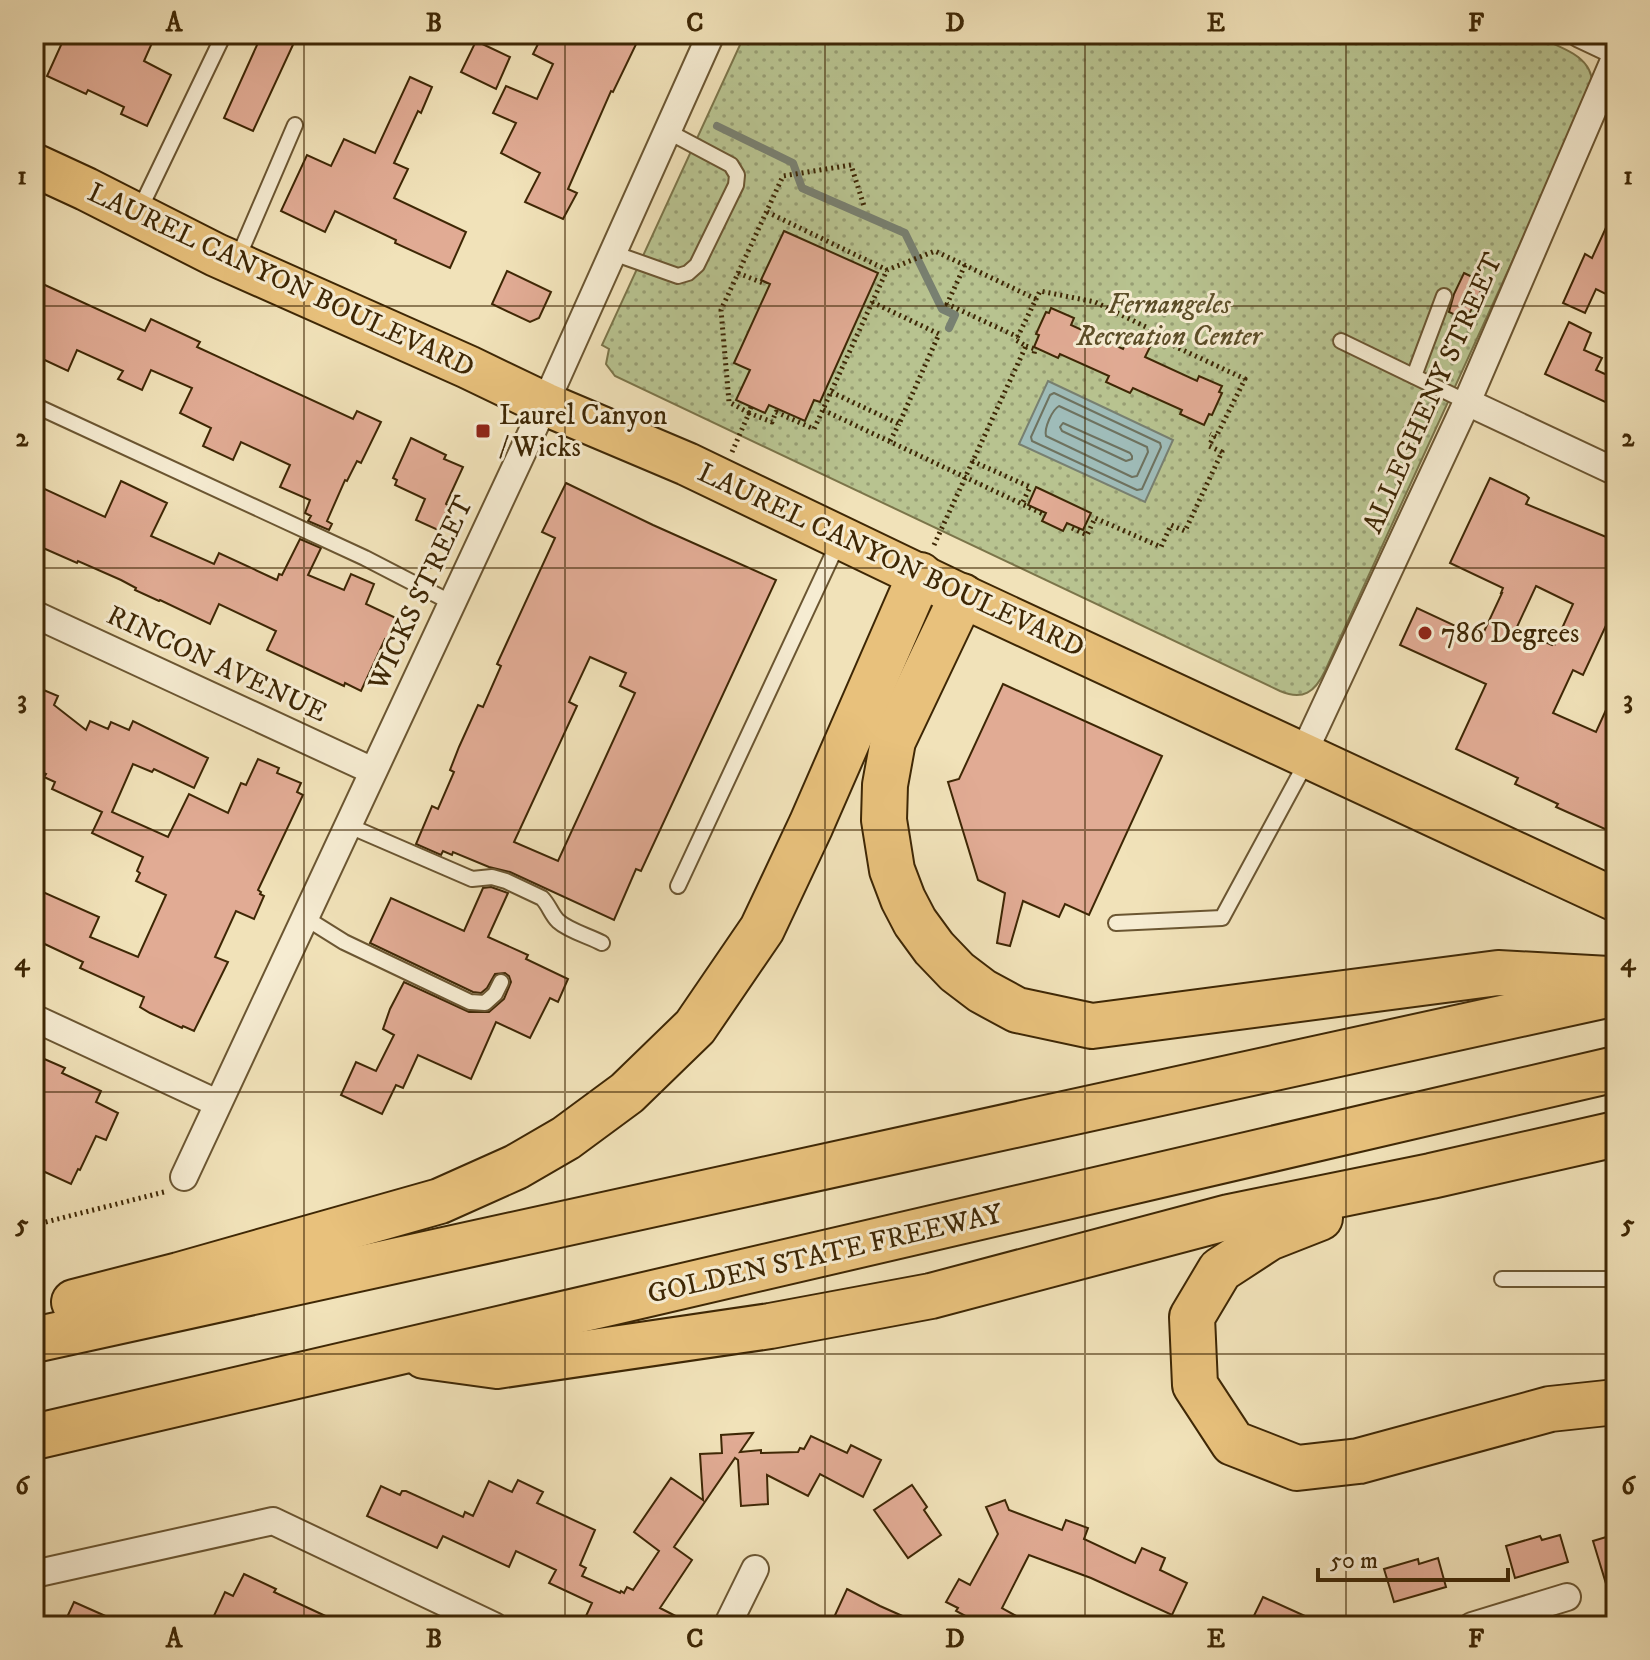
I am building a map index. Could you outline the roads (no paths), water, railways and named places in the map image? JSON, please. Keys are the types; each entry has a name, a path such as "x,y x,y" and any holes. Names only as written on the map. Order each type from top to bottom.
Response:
{"highway":[{"path":"34,1312 179,1275 440,1201 516,1167 566,1138 627,1093 695,1027 762,929 920,575"},
{"path":"962,596 893,741 885,785 884,820 892,870 915,922 949,964 982,991 1017,1010 1092,1026 1498,973 1616,979"},
{"path":"34,1340 1616,993"},
{"name":"GOLDEN STATE FREEWAY","path":"34,1437 1616,1069"},
{"path":"398,1353 497,1366 770,1326 931,1296 1229,1217 1616,1134"},
{"path":"1431,1176 1269,1238 1220,1270 1192,1317 1195,1385 1233,1443 1297,1468 1359,1461 1550,1409 1616,1402"}],"main road":[{"name":"LAUREL CANYON BOULEVARD","path":"34,165 235,264 720,479 962,596 1616,900"}],"street":[{"name":"WICKS STREET","path":"184,1177 545,404 711,34"},
{"path":"1580,34 1616,53"},
{"name":"ALLEGHENY STREET","path":"1306,756 1467,402 1616,53"},
{"path":"1467,402 1616,472"},
{"name":"RINCON AVENUE","path":"34,614 373,771"},
{"path":"34,1018 217,1103"},
{"path":"34,1574 273,1521 494,1626"},
{"path":"727,1626 755,1569"},
{"path":"1472,1626 1567,1597"}],"lane":[{"path":"137,215 224,34"},
{"path":"235,264 295,125"},
{"path":"613,253 678,276 688,273 697,265 736,185 737,175 731,165 667,131"},
{"path":"1414,376 1444,296"},
{"path":"1341,341 1467,402"},
{"path":"34,405 365,558 452,603"},
{"path":"678,886 841,537"},
{"path":"1116,923 1222,918 1306,756"},
{"path":"347,825 472,879 492,877 542,898 562,924 602,943"},
{"path":"304,917 344,942 470,1002 485,1003 495,994 501,982"},
{"path":"1502,1279 1616,1279"}],"water":[{"path":"1048,381 1173,440 1145,502 1019,444"}],"waterway":[{"path":"717,126 793,163 802,188 905,233 942,309 955,315 949,328"}],"place":[{"name":"Laurel Canyon / Wicks","path":"483,431"},
{"name":"786 Degrees","path":"1425,633"}],"park label":[{"name":"Fernangeles Recreation Center","path":"1169,320"}]}
